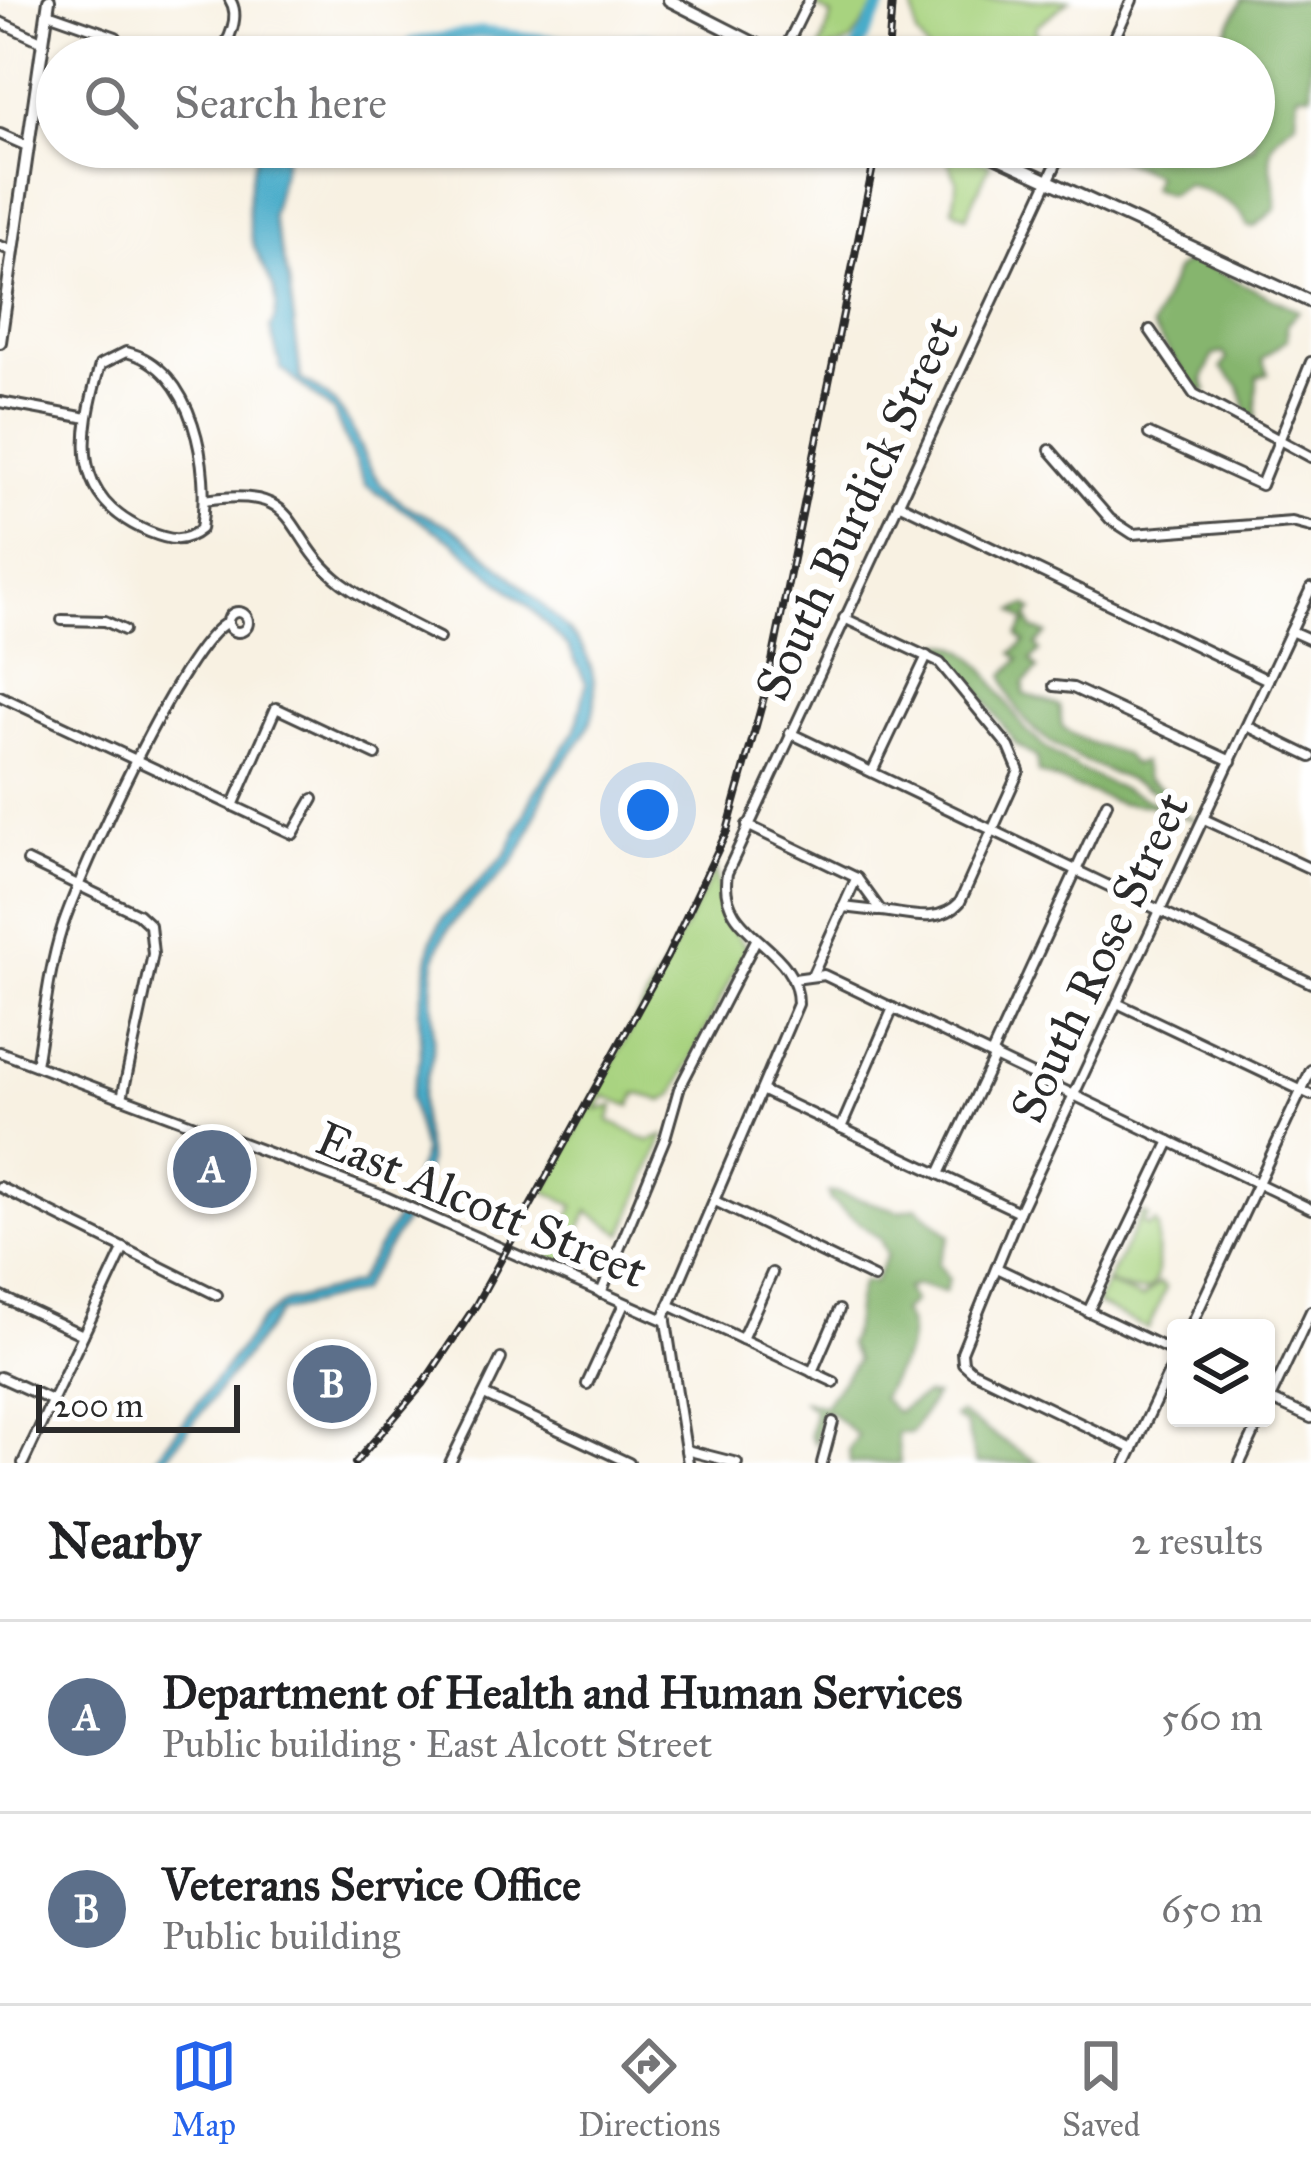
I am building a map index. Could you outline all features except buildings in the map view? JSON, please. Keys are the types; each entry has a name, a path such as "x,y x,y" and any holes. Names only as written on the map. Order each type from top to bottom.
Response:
{"street":[{"path":"670,0 740,36"},
{"path":"791,36 809,0"},
{"path":"1116,36 1132,0"},
{"path":"228,36 232,3"},
{"path":"45,36 48,6 114,36"},
{"path":"0,22 36,38"},
{"path":"0,342 6,249 36,98"},
{"path":"0,134 29,147"},
{"path":"1020,168 1311,302"},
{"name":"South Burdick Street","path":"756,940 737,922 728,902 727,873 1054,168"},
{"path":"1150,330 1194,394 1311,457"},
{"path":"126,352 157,363 186,400 204,500 201,530 186,539 167,539 115,514 88,478 87,418 104,359 126,352"},
{"path":"1149,434 1261,485 1273,462 1275,440 1311,362"},
{"path":"0,402 87,418"},
{"path":"1050,450 1110,519 1133,534 1292,522 1311,527"},
{"path":"204,500 241,496 278,506 342,583 439,638"},
{"path":"898,503 1268,680"},
{"name":"South Rose Street","path":"1133,1449 972,1371 962,1359 1019,1213 1311,588"},
{"path":"843,908 932,917 949,913 960,902 1018,765 956,680 927,656 844,617"},
{"path":"62,620 105,621 124,630"},
{"path":"36,1065 59,936 79,887 174,684 215,631 228,622"},
{"path":"1291,631 1311,640"},
{"path":"872,772 927,656"},
{"path":"1054,686 1073,688 1232,761"},
{"path":"0,696 293,834 314,800"},
{"path":"233,806 276,707 376,755"},
{"path":"1247,726 1311,757"},
{"path":"790,733 1311,983"},
{"path":"939,1174 1107,803"},
{"path":"1204,819 1311,869"},
{"path":"747,825 857,878 881,911"},
{"path":"28,861 138,914 152,932 153,954 122,1098"},
{"path":"813,974 857,878"},
{"path":"601,1293 665,1138 679,1089 756,940 782,958 794,979 796,1013 668,1305 666,1321 688,1463"},
{"path":"794,979 813,974 893,1008 1311,1209"},
{"path":"1118,1003 1306,1092"},
{"path":"841,1128 893,1008"},
{"name":"East Alcott Street","path":"0,1052 407,1205 666,1321"},
{"path":"1194,1319 1306,1092 1311,1070"},
{"path":"763,1091 1019,1213"},
{"path":"1088,1312 1170,1141"},
{"path":"0,1187 217,1295"},
{"path":"715,1201 874,1278"},
{"path":"23,1463 124,1248"},
{"path":"997,1268 1167,1351"},
{"path":"742,1339 772,1273"},
{"path":"0,1296 82,1335"},
{"path":"587,1384 624,1303"},
{"path":"668,1305 834,1382"},
{"path":"812,1372 839,1310"},
{"path":"1275,1385 1311,1311"},
{"path":"450,1463 501,1359"},
{"path":"1126,1463 1167,1375"},
{"path":"0,1377 52,1400"},
{"path":"484,1395 629,1463"},
{"path":"1275,1404 1311,1418"},
{"path":"822,1463 833,1422"},
{"path":"1240,1463 1257,1427"},
{"path":"686,1450 736,1463"}],"green space":[{"path":"816,0 880,0 855,36 825,36 832,16 813,5"},
{"path":"912,0 1070,0 1036,26 1037,36 917,35"},
{"path":"1242,0 1311,0 1311,94 1298,93 1296,121 1275,141 1275,36 1224,36"},
{"path":"951,168 988,168 966,217 953,209 957,181"},
{"path":"1140,168 1272,168 1276,209 1254,227 1231,205 1186,184 1169,195 1151,188 1156,175"},
{"path":"1192,259 1299,311 1287,324 1287,339 1262,359 1268,374 1257,377 1256,418 1249,418 1239,386 1221,368 1227,359 1223,353 1213,355 1203,380 1207,391 1196,391 1152,327 1176,269"},
{"path":"1027,605 1033,610 1028,615 1032,629 1047,634 1036,645 1040,651 1031,660 1038,669 1024,683 1024,694 1059,706 1062,726 1077,737 1125,755 1133,765 1142,762 1147,779 1166,791 1168,799 1070,754 1028,723 1004,675 1019,659 1012,653 1025,642 1018,636 1026,621 1014,611"},
{"path":"943,643 958,647 982,666 1020,722 1048,749 1087,773 1195,820 1156,806 1118,803 1038,773 1037,758 1016,744 975,685 940,647"},
{"path":"716,868 721,915 746,947 674,1094 663,1101 637,1093 631,1106 604,1096 596,1110 614,1106 609,1121 649,1141 664,1136 623,1234 588,1211 564,1264 544,1254 552,1254 574,1206 545,1191"},
{"path":"828,1193 900,1211 917,1207 950,1236 938,1263 949,1279 945,1292 917,1285 906,1288 913,1302 902,1312 909,1345 882,1398 896,1412 925,1395 935,1396 911,1433 897,1433 900,1463 850,1463 849,1449 858,1436 829,1411 820,1414 816,1444 810,1436 814,1410 802,1400 824,1406 857,1360 848,1344 860,1290 863,1282 874,1283 887,1255 880,1239 830,1200"},
{"path":"1143,1212 1148,1216 1142,1223 1148,1227 1155,1222 1158,1227 1157,1272 1150,1289 1141,1291 1107,1282"},
{"path":"1160,1283 1166,1288 1148,1329 1097,1304 1106,1284 1142,1298"},
{"path":"959,1413 1038,1463 976,1463 966,1425 954,1417"}],"water":[{"path":"253,168 283,168 272,216 289,282 301,379 339,409 387,490 460,534 519,583 582,647 593,677 591,720 548,786 520,851 461,913 438,950 433,1050 421,1103 428,1157 416,1199 408,1195 423,1153 410,1098 421,1057 419,1011 432,939 443,918 506,854 534,793 576,729 586,683 569,648 529,607 454,543 365,485 333,411 281,369 270,328 275,294 252,240"},
{"path":"401,1211 409,1215 359,1292 280,1312 162,1463 152,1463 262,1319 285,1302 356,1283"}],"waterway":[{"path":"864,36 884,0"},
{"path":"456,36 481,32 514,36"}],"railway":[{"path":"889,36 892,0"},
{"path":"355,1463 423,1384 476,1305 667,957 727,831 767,686 873,168"}],"place":[{"name":"Department of Health and Human Services","path":"212,1169"},
{"name":"Veterans Service Office","path":"332,1384"}]}
